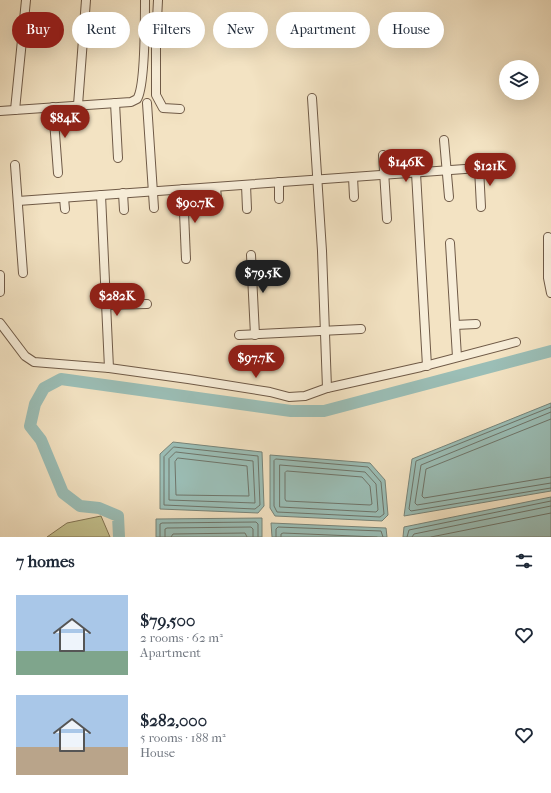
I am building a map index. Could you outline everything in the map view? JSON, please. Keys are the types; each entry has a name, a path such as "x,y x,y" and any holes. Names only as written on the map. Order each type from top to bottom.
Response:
{"street":[{"path":"15,110 26,0"},
{"path":"78,105 86,0"},
{"path":"0,111 131,102 139,97 144,46 145,0"},
{"path":"158,0 156,95 163,108 180,109"},
{"path":"312,98 318,179 327,388"},
{"path":"115,103 118,158"},
{"path":"147,103 154,208"},
{"path":"53,107 58,173"},
{"path":"444,140 449,197"},
{"path":"383,155 387,219"},
{"path":"18,201 479,168 487,163"},
{"path":"16,165 23,273"},
{"path":"479,168 481,207"},
{"path":"416,173 427,366"},
{"path":"353,177 354,197"},
{"path":"279,182 279,199"},
{"path":"246,184 247,209"},
{"path":"216,187 217,199"},
{"path":"183,189 186,259"},
{"path":"123,193 124,210"},
{"path":"101,195 109,368"},
{"path":"64,198 65,209"},
{"path":"548,237 548,278 551,293"},
{"path":"450,243 457,357"},
{"path":"251,255 255,335"},
{"path":"0,276 0,292"},
{"path":"106,304 146,304"},
{"path":"0,323 25,356 34,362 109,368 188,378 289,396 305,396 327,388 427,366 516,342"},
{"path":"455,326 476,324"},
{"path":"239,336 361,329"}],"shaded area":[{"path":"101,516 110,537 47,537 67,523"}],"water":[{"path":"551,403 551,491 404,516 412,459"},
{"path":"173,442 262,452 264,506 258,513 160,509 160,454"},
{"path":"270,455 370,463 385,480 388,515 382,521 275,516 270,508"},
{"path":"551,497 551,537 403,537 404,527"},
{"path":"262,518 262,537 156,537 156,519"},
{"path":"271,523 386,528 387,537 272,537"}],"waterway":[{"path":"119,537 118,516 99,508 80,506 63,493 41,440 30,426 35,404 44,388 61,379 291,411 324,411 551,351"}]}
